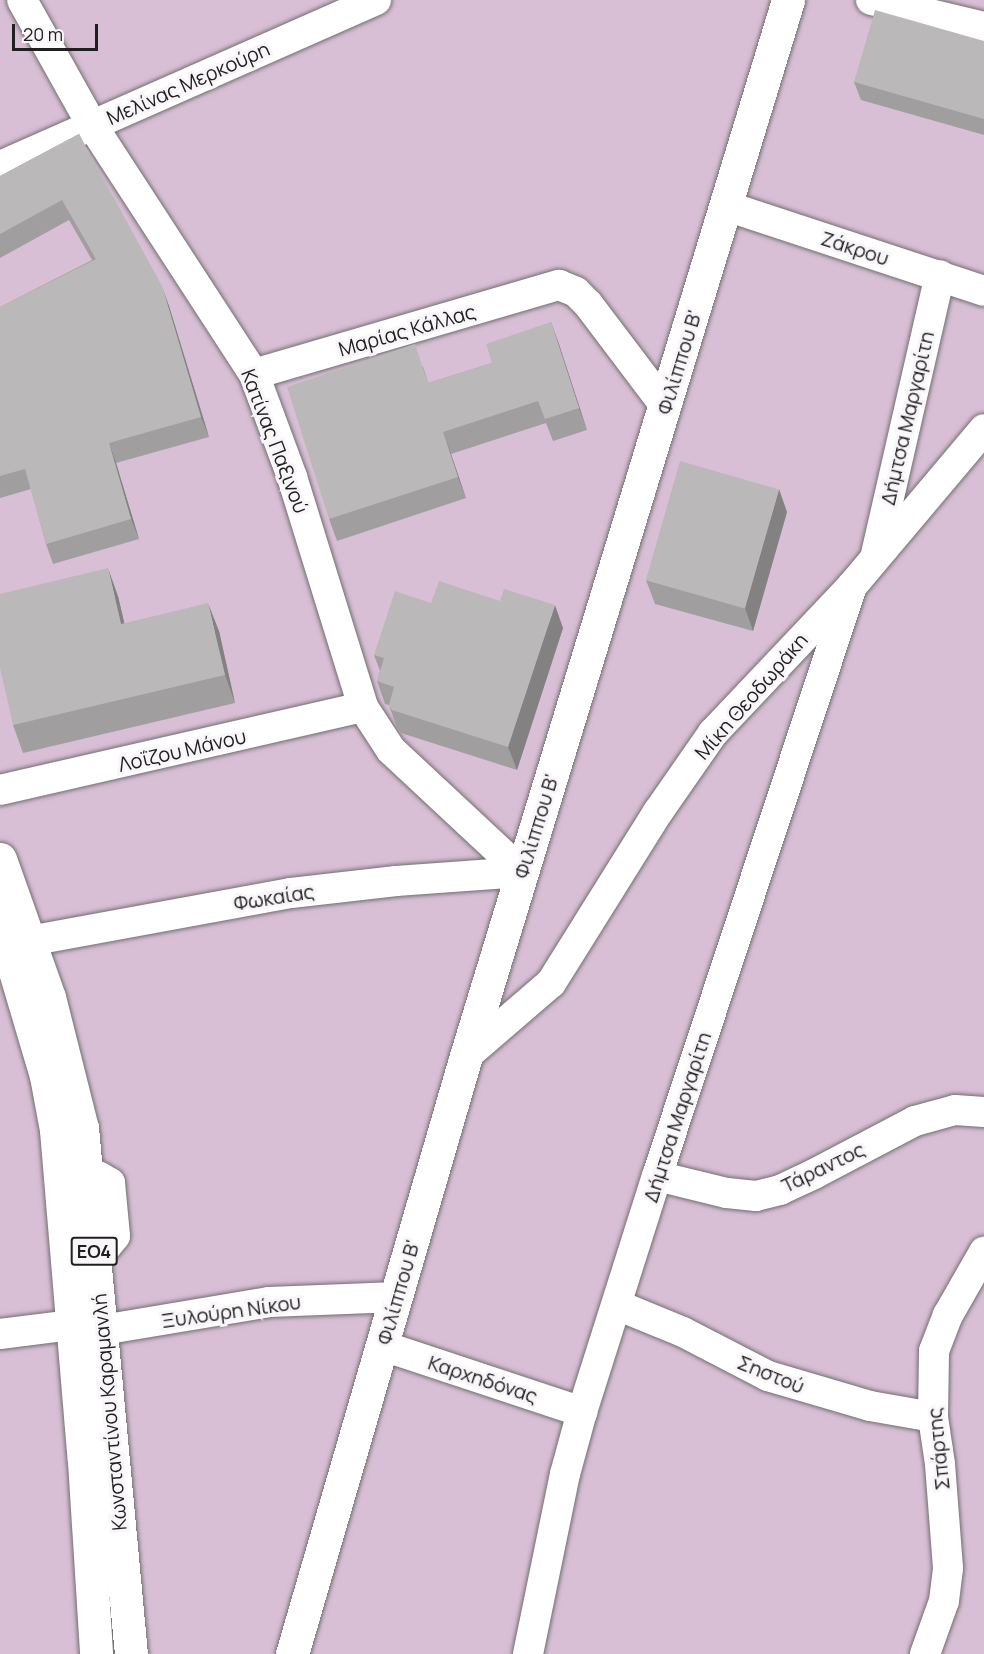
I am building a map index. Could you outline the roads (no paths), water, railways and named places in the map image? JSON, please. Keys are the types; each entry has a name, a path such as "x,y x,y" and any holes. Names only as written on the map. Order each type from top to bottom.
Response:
{"main road":[{"name":"Φιλίππου Β'","path":"292,1654 466,1056 666,407 788,0"},
{"name":"Κωνσταντίνου Καραμανλή","path":"0,859 58,1026 82,1128 87,1328 84,1461 96,1654"},
{"name":"Κωνσταντίνου Καραμανλή","path":"0,922 51,1100 87,1328 131,1654"}],"street":[{"name":"Κατίνας Παξινού","path":"22,0 92,125 254,374 292,477 363,707 391,750 522,872"},
{"name":"Μελίνας Μερκούρη","path":"0,166 376,0"},
{"path":"871,0 984,27"},
{"name":"Ζάκρου","path":"726,206 984,291"},
{"name":"Δήμτσα Μαργαρίτη","path":"874,560 940,275"},
{"name":"Μαρίας Κάλλας","path":"254,374 560,285 576,292 588,304 666,407"},
{"name":"Μίκη Θεοδωράκη","path":"466,1056 551,983 658,812 713,733 852,586 984,429"},
{"name":"Δήμτσα Μαργαρίτη","path":"528,1654 565,1474 582,1412 657,1176 852,586"},
{"name":"Λοΐζου Μάνου","path":"0,790 363,707"},
{"name":"Φωκαίας","path":"29,941 291,893 396,881 522,872"},
{"name":"Τάραντος","path":"657,1176 728,1193 756,1196 780,1190 814,1174 915,1121 955,1110 984,1112"},
{"path":"98,1176 110,1183 115,1236 106,1246"},
{"name":"Σπάρτης","path":"925,1654 944,1601 948,1568 940,1464 933,1416 934,1351 948,1315 984,1252"},
{"name":"Ξυλούρη Νίκου","path":"0,1334 87,1328 268,1302 397,1297"},
{"name":"Σηστού","path":"617,1305 683,1332 768,1376 870,1406 933,1416"},
{"name":"Καρχηδόνας","path":"382,1346 582,1412"}]}
